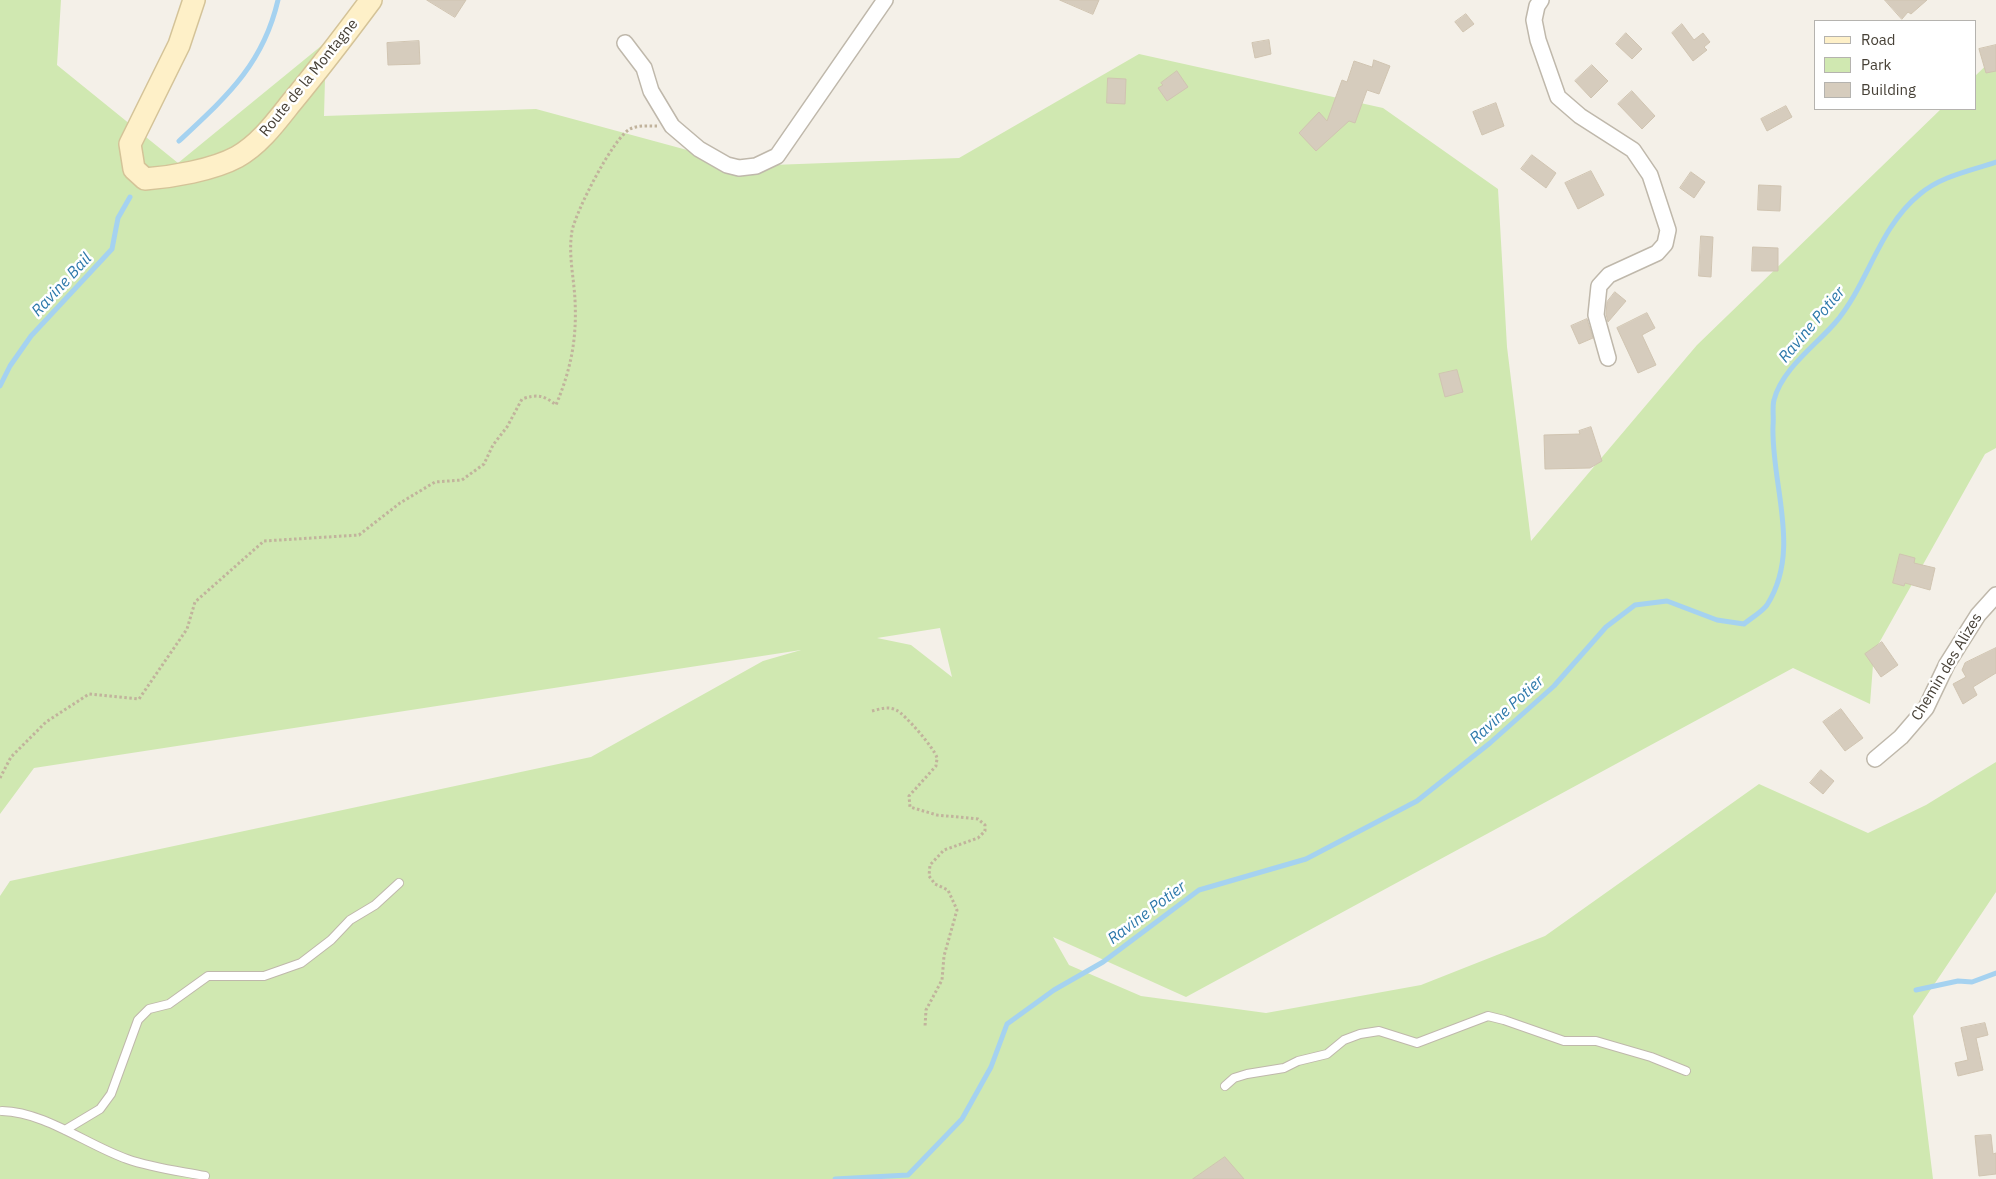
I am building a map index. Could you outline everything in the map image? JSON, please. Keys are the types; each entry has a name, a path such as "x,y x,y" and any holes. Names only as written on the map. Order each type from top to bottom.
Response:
{"main road":[{"name":"Route de la Montagne","path":"194,0 180,45 130,144 134,170 145,179 162,178 218,164 237,157 250,148 273,125 318,71 371,0"}],"street":[{"path":"625,43 644,68 651,91 672,126 699,149 727,165 739,168 756,166 777,156 885,0"},
{"path":"1541,0 1537,6 1534,20 1538,40 1558,97 1580,116 1633,150 1650,174 1668,230 1665,244 1657,253 1609,275 1600,286 1596,298 1596,315 1608,358"},
{"name":"Chemin des Alizes","path":"1875,759 1901,737 1926,708 1947,664 1978,615 1996,595"}],"lane":[{"path":"65,1130 100,1109 111,1094 138,1020 142,1014 149,1009 169,1004 208,976 264,976 301,963 331,940 350,920 375,905 399,883"},
{"path":"1225,1086 1234,1078 1268,1069 1284,1068 1298,1061 1328,1054 1344,1040 1360,1034 1379,1031 1417,1043 1457,1026 1488,1016 1564,1041 1596,1041 1652,1057 1686,1071"},
{"path":"2,1111 16,1111 65,1130 127,1159 206,1176"}],"path":[{"path":"0,778 11,756 46,722 89,694 139,699 188,629 194,602 264,542 359,535 400,502 435,482 462,480 484,464 493,445 507,427 522,399 535,395 545,396 556,405 566,382 574,349 575,301 571,252 572,231 582,205 610,152 628,130 637,127 672,126"},
{"path":"872,711 885,708 896,710 910,722 934,752 937,760 936,766 909,796 910,807 937,815 978,819 985,825 985,831 978,838 944,850 930,865 929,876 935,884 948,890 957,910 944,956 942,980 926,1010 925,1027"}],"green space":[{"path":"0,0 61,0 57,65 178,163 326,42 324,116 536,109 746,166 959,158 1139,54 1383,108 1498,189 1507,347 1531,541 1697,345 1940,110 1976,110 1976,75 1996,56 1996,448 1985,454 1874,652 1870,704 1793,668 1186,997 1053,937 1069,965 1141,996 1266,1013 1421,985 1545,936 1759,784 1868,833 1926,805 1996,762 1996,892 1913,1016 1933,1179 0,1179 0,896 10,881 591,757 763,661 801,650 34,768 0,814","holes":["940,628 952,677 911,645 877,638"]}],"building":[{"path":"427,0 466,0 455,17"},
{"path":"1060,0 1099,0 1093,14"},
{"path":"1885,0 1927,0 1911,14 1908,12 1902,19"},
{"path":"1466,14 1474,24 1463,32 1455,22"},
{"path":"1682,24 1694,40 1703,33 1710,42 1704,47 1707,50 1693,61 1672,33"},
{"path":"1626,33 1642,49 1632,59 1616,44"},
{"path":"1269,40 1271,54 1255,58 1252,43"},
{"path":"419,41 420,64 388,65 387,43"},
{"path":"1996,45 1996,71 1986,73 1979,49"},
{"path":"1374,60 1390,66 1379,94 1367,90 1355,123 1349,121 1316,151 1299,133 1319,112 1327,121 1342,80 1347,82 1354,61 1372,67"},
{"path":"1592,65 1608,81 1591,98 1575,81"},
{"path":"1177,71 1188,87 1167,101 1158,88 1163,85 1161,83"},
{"path":"1108,78 1126,79 1125,104 1107,103"},
{"path":"1632,91 1655,116 1642,129 1618,104"},
{"path":"1496,103 1504,126 1482,135 1473,112"},
{"path":"1786,106 1792,117 1767,131 1761,119"},
{"path":"1532,155 1556,173 1546,188 1521,169"},
{"path":"1591,171 1604,195 1578,209 1565,183"},
{"path":"1691,172 1705,182 1694,198 1680,188"},
{"path":"1759,185 1781,186 1780,211 1758,210"},
{"path":"1701,236 1713,237 1711,277 1699,276"},
{"path":"1753,247 1778,248 1778,271 1752,271"},
{"path":"1615,292 1626,301 1608,322 1606,314 1607,302"},
{"path":"1647,313 1655,328 1642,335 1656,365 1638,373 1617,328"},
{"path":"1587,319 1593,338 1579,344 1571,326"},
{"path":"1457,370 1463,392 1445,397 1439,374"},
{"path":"1591,427 1602,461 1590,468 1545,469 1544,435 1580,434 1579,431"},
{"path":"1900,554 1915,558 1914,563 1935,568 1930,590 1905,583 1904,586 1893,583"},
{"path":"1882,642 1898,665 1881,677 1865,654"},
{"path":"1996,648 1996,673 1973,687 1977,695 1963,704 1953,684 1966,677 1962,670 1965,663"},
{"path":"1841,709 1863,738 1845,751 1823,722"},
{"path":"1821,770 1834,781 1823,794 1810,783"},
{"path":"1985,1023 1988,1035 1976,1038 1983,1070 1958,1076 1955,1063 1968,1060 1961,1028"},
{"path":"1991,1135 1993,1154 1996,1153 1996,1174 1979,1176 1975,1136"},
{"path":"1225,1157 1244,1179 1193,1179"}],"waterway":[{"name":"Ravine Bail","path":"179,141 212,110 241,78 263,43 278,0"},
{"name":"Ravine Potier","path":"835,1179 908,1175 962,1119 991,1067 1007,1024 1054,990 1103,962 1199,890 1306,859 1417,801 1490,743 1554,686 1606,627 1635,605 1667,601 1717,620 1744,624 1762,610 1767,605 1777,584 1784,540 1773,426 1773,403 1778,389 1800,358 1835,323 1847,307 1884,239 1906,208 1920,194 1937,183 1996,162"},
{"name":"Ravine Bail","path":"0,386 10,366 31,336 112,249 118,218 130,197"},
{"path":"1916,990 1958,981 1972,982 1996,973"}]}
